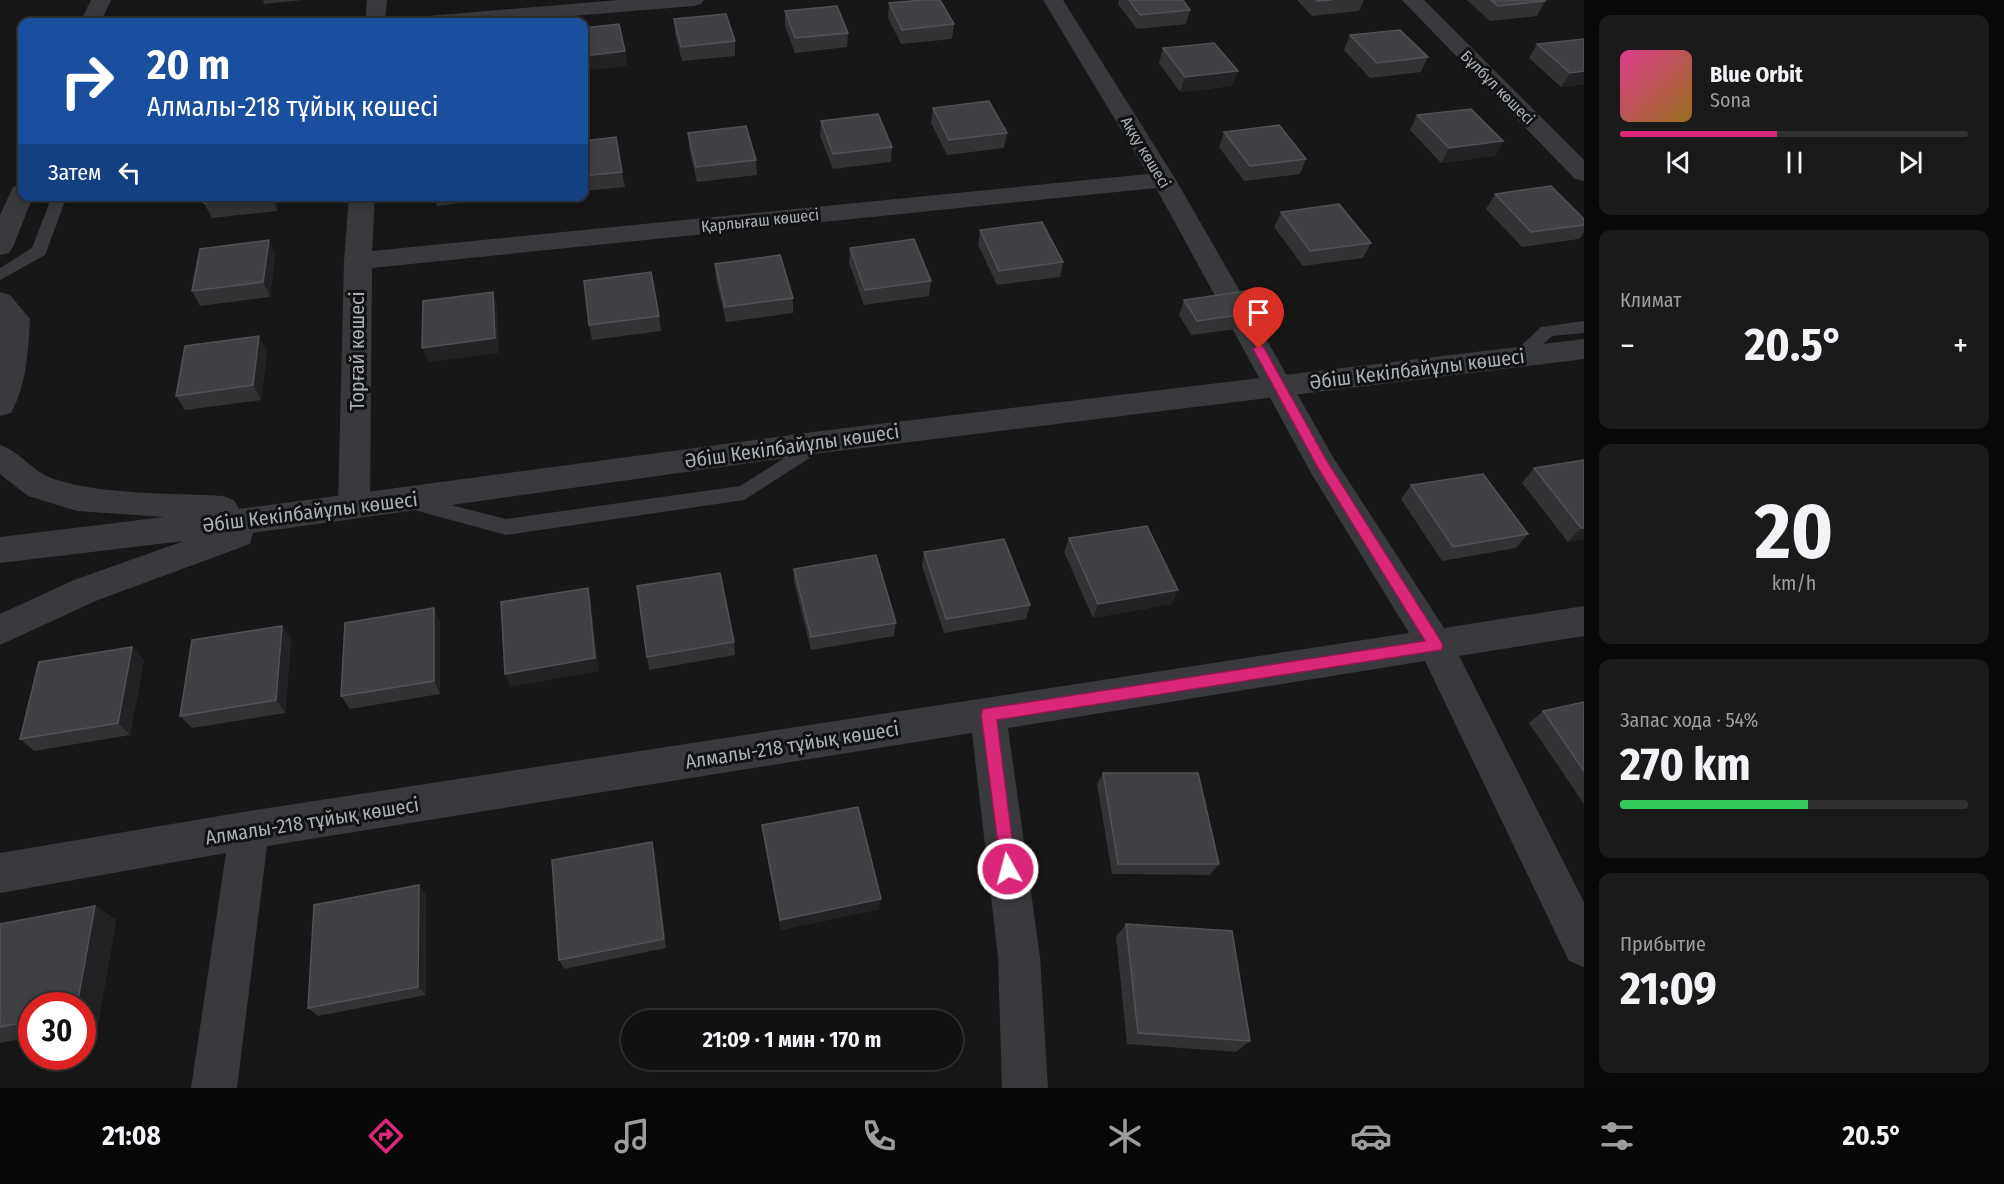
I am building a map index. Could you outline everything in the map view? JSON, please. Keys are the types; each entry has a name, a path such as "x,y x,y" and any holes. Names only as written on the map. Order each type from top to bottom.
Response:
{"street":[{"path":"94,18 101,0"},
{"path":"375,18 377,0"},
{"path":"476,18 694,0"},
{"name":"Аққу көшесі","path":"1053,0 1164,180 1322,465 1436,646 1584,946"},
{"name":"Бұлбұл көшесі","path":"1412,0 1584,174"},
{"name":"Қарлығаш көшесі","path":"357,261 1164,180"},
{"path":"0,247 18,201"},
{"name":"Торғай көшесі","path":"354,506 357,432 357,261 362,201"},
{"path":"0,301 16,319 12,367 0,405"},
{"name":"Әбіш Кекілбайұлы көшесі","path":"0,550 293,515 820,442 1584,349"},
{"path":"0,458 39,487 77,499 293,515"},
{"path":"0,630 86,590 293,515"},
{"name":"Алмалы-218 тұйық көшесі","path":"0,873 249,830 1436,646 1584,621"},
{"path":"988,714 1019,957 1025,1088"},
{"path":"214,1088 249,830"}],"lane":[{"path":"0,275 39,251 58,201"},
{"path":"1518,357 1547,331 1584,327"},
{"path":"401,500 506,527 744,494 820,442"}],"building":[{"path":"940,0 954,24 902,30 889,3"},
{"path":"1129,0 1183,0 1190,10 1140,15"},
{"path":"1491,0 1544,0 1545,1 1498,6"},
{"path":"837,6 848,33 795,38 785,11"},
{"path":"726,14 735,41 681,47 674,19"},
{"path":"619,24 625,51 588,56 588,28"},
{"path":"1400,30 1428,57 1377,63 1350,35"},
{"path":"1584,39 1584,71 1570,73 1537,44"},
{"path":"1214,43 1238,71 1185,77 1163,48"},
{"path":"989,101 1007,133 949,140 933,108"},
{"path":"1471,109 1503,141 1449,148 1417,115"},
{"path":"878,114 892,147 833,154 821,121"},
{"path":"1279,125 1306,159 1250,166 1224,132"},
{"path":"746,126 756,160 696,167 688,133"},
{"path":"616,137 622,172 588,176 588,140"},
{"path":"1551,186 1584,219 1584,225 1531,232 1495,194"},
{"path":"1339,204 1371,243 1310,251 1281,212"},
{"path":"1042,222 1063,262 999,271 980,230"},
{"path":"914,239 931,281 865,290 850,248"},
{"path":"269,240 263,282 192,291 200,249"},
{"path":"780,255 793,298 725,307 715,264"},
{"path":"651,272 659,316 589,325 584,281"},
{"path":"1259,289 1274,310 1197,321 1184,300"},
{"path":"493,292 495,338 422,348 423,301"},
{"path":"259,336 253,385 176,396 185,346"},
{"path":"1584,460 1584,528 1581,528 1534,468"},
{"path":"1483,474 1528,534 1453,547 1411,485"},
{"path":"1147,526 1178,590 1098,604 1069,538"},
{"path":"1004,539 1030,605 946,619 924,552"},
{"path":"876,555 896,623 811,637 794,569"},
{"path":"720,573 734,642 647,657 637,586"},
{"path":"588,588 595,658 505,674 501,602"},
{"path":"434,608 434,681 341,696 345,623"},
{"path":"282,626 276,700 180,716 192,640"},
{"path":"132,647 118,723 20,739 39,662"},
{"path":"1584,702 1584,771 1543,711"},
{"path":"1103,773 1198,773 1219,864 1118,864"},
{"path":"858,807 881,899 780,920 762,825"},
{"path":"652,842 664,939 559,960 552,860"},
{"path":"419,885 418,987 308,1008 314,905"},
{"path":"95,906 79,992 18,992 18,1024 0,1027 0,924"},
{"path":"1126,924 1232,931 1250,1041 1138,1033"}],"route":[{"path":"1008,869 988,714 1436,646 1322,465 1259,349"}]}
